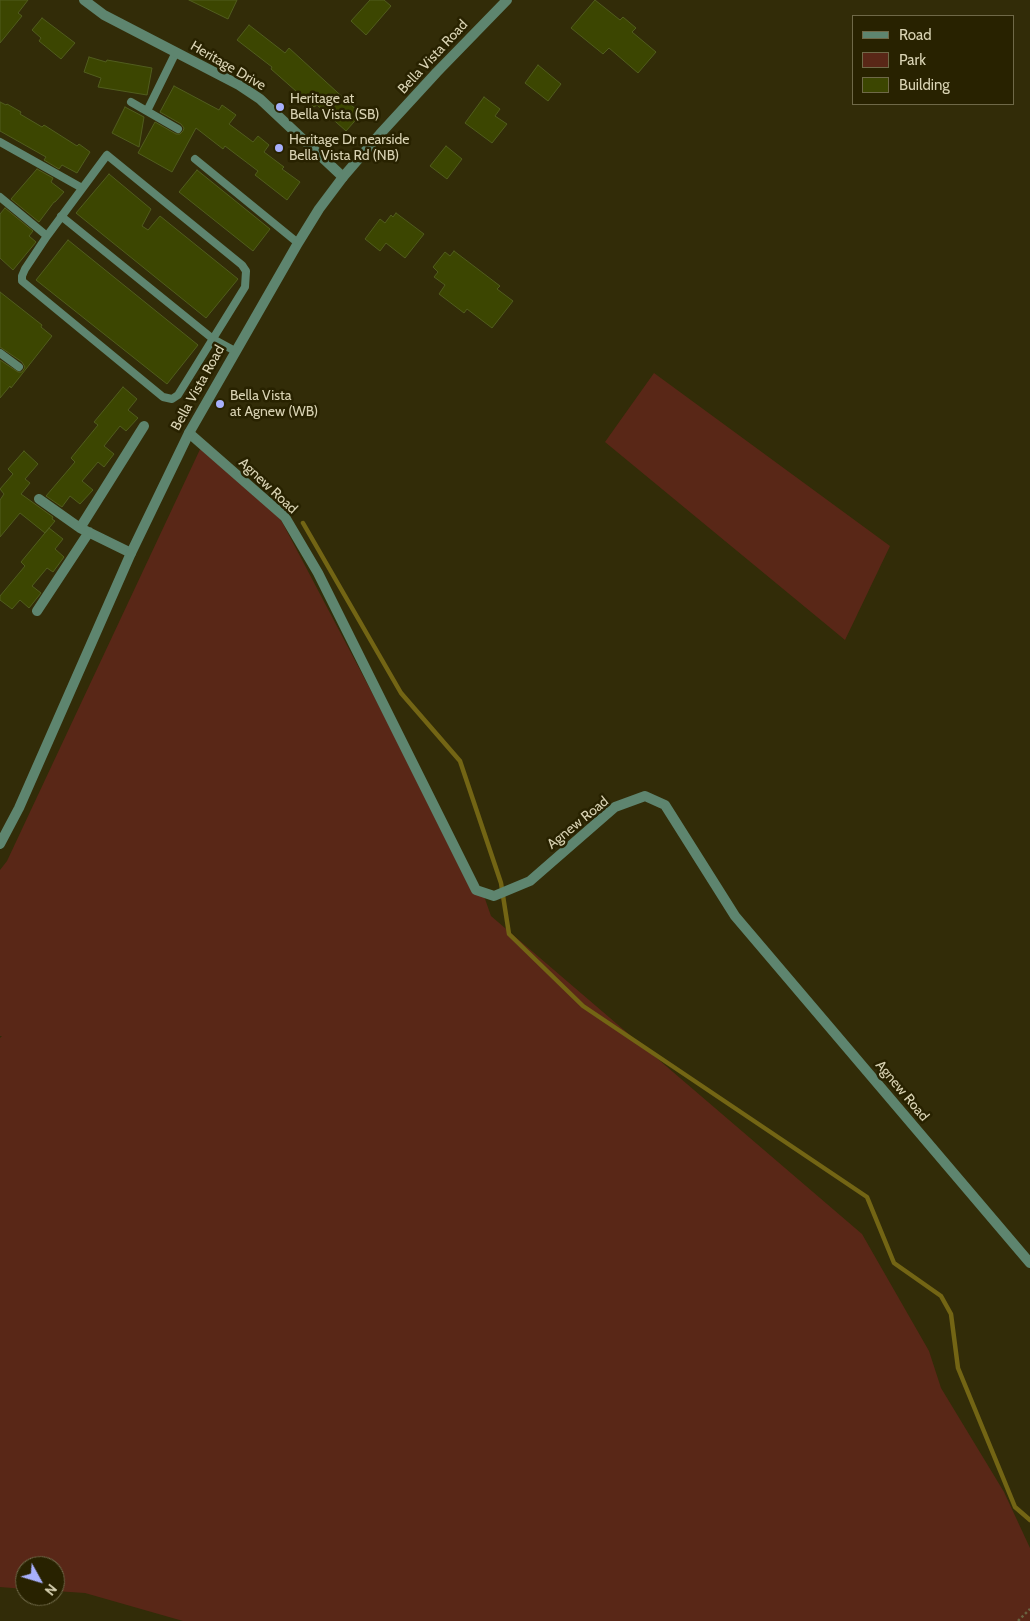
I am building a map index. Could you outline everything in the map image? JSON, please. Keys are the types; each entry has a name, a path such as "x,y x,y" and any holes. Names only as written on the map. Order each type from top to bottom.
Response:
{"street":[{"name":"Heritage Drive","path":"84,0 104,16 239,85 260,99 343,177"},
{"name":"Bella Vista Road","path":"0,844 19,808 131,553 189,433 298,243 319,209 343,177 431,78 507,0"},
{"path":"37,611 144,426"},
{"name":"Agnew Road","path":"189,433 285,517 318,572 476,890 494,896 530,881 615,807 646,796 664,805 734,916 1030,1263"},
{"path":"39,499 85,530 131,553"}],"lane":[{"path":"147,111 176,52"},
{"path":"131,102 178,129"},
{"path":"0,142 82,188"},
{"path":"107,156 242,265 246,272 245,287 178,395 172,399 163,397 22,281 25,269 82,188 107,156"},
{"path":"195,160 298,243"},
{"path":"0,197 47,236"},
{"path":"61,216 213,339 235,351"},
{"path":"0,353 19,367"}],"path":[{"path":"1018,1621 1030,1609"}],"green space":[{"path":"654,373 890,546 845,640 605,442"},
{"path":"203,443 281,520 477,892 484,896 491,916 862,1234 929,1351 941,1388 1004,1492 1030,1548 1030,1621 183,1621 85,1593 65,1592 65,1556 15,1556 15,1588 0,1587 0,1038 2,1036 0,1036 0,870 7,861"}],"building":[{"path":"0,0 28,0 18,13 22,16 0,43"},
{"path":"189,0 237,0 228,19"},
{"path":"370,0 384,0 391,6 366,35 351,21"},
{"path":"595,0 620,20 623,17 636,28 632,32 656,52 638,73 609,48 603,54 571,28"},
{"path":"42,18 75,43 61,59 39,41 41,38 32,30"},
{"path":"249,25 285,53 289,48 361,114 346,131 317,105 314,107 271,69 272,67 237,40"},
{"path":"89,57 106,62 107,60 152,68 147,95 98,87 101,78 84,72"},
{"path":"538,65 561,84 548,101 525,83"},
{"path":"174,86 219,110 222,105 236,115 229,124 253,142 258,136 269,145 264,152 284,167 282,169 300,182 287,200 255,175 258,171 225,146 223,149 196,128 172,172 138,153 155,122 176,134 180,134 183,131 184,128 181,124 160,112"},
{"path":"484,97 500,109 495,116 507,124 492,143 465,123"},
{"path":"0,102 21,112 20,114 42,127 44,125 77,146 79,144 90,152 77,173 62,165 59,169 44,160 46,157 0,131"},
{"path":"125,107 144,117 139,147 112,133"},
{"path":"446,146 462,159 447,179 430,166"},
{"path":"37,169 53,178 51,182 64,192 39,222 11,199"},
{"path":"197,170 270,229 253,251 179,192"},
{"path":"109,174 151,209 142,226 148,230 160,216 238,279 206,318 76,213"},
{"path":"5,208 33,231 29,236 36,242 13,270 0,258 0,214"},
{"path":"396,213 424,234 405,258 386,243 380,251 365,239 380,219 385,223 391,215 393,217"},
{"path":"68,240 198,345 167,384 36,280"},
{"path":"454,251 500,286 497,289 513,301 492,328 467,309 464,313 439,294 445,285 434,277 438,272 433,267 445,252 450,256"},
{"path":"0,292 42,325 41,327 52,336 11,388 10,386 0,398 0,360 18,372 22,372 25,367 22,362 0,347"},
{"path":"123,387 137,399 128,410 138,418 126,431 120,426 104,446 114,454 104,467 98,462 82,481 93,490 80,504 70,496 62,507 46,496 75,462 71,458 98,425 94,422"},
{"path":"24,451 38,464 25,479 30,483 21,494 53,517 52,519 55,521 45,533 20,513 0,537 0,500 4,494 0,489 13,474 8,469"},
{"path":"49,528 63,539 55,549 64,557 53,572 47,568 32,586 41,593 29,608 20,600 12,609 0,600 0,596 25,566 21,562"}],"waterway":[{"path":"303,523 401,693 460,761 501,883 509,934 583,1006 867,1197 894,1263 941,1296 951,1314 958,1368 1015,1507 1030,1520"}],"place":[{"name":"Heritage at Bella Vista (SB)","path":"280,107"},
{"name":"Heritage Dr nearside Bella Vista Rd (NB)","path":"279,148"},
{"name":"Bella Vista at Agnew (WB)","path":"220,404"}]}
